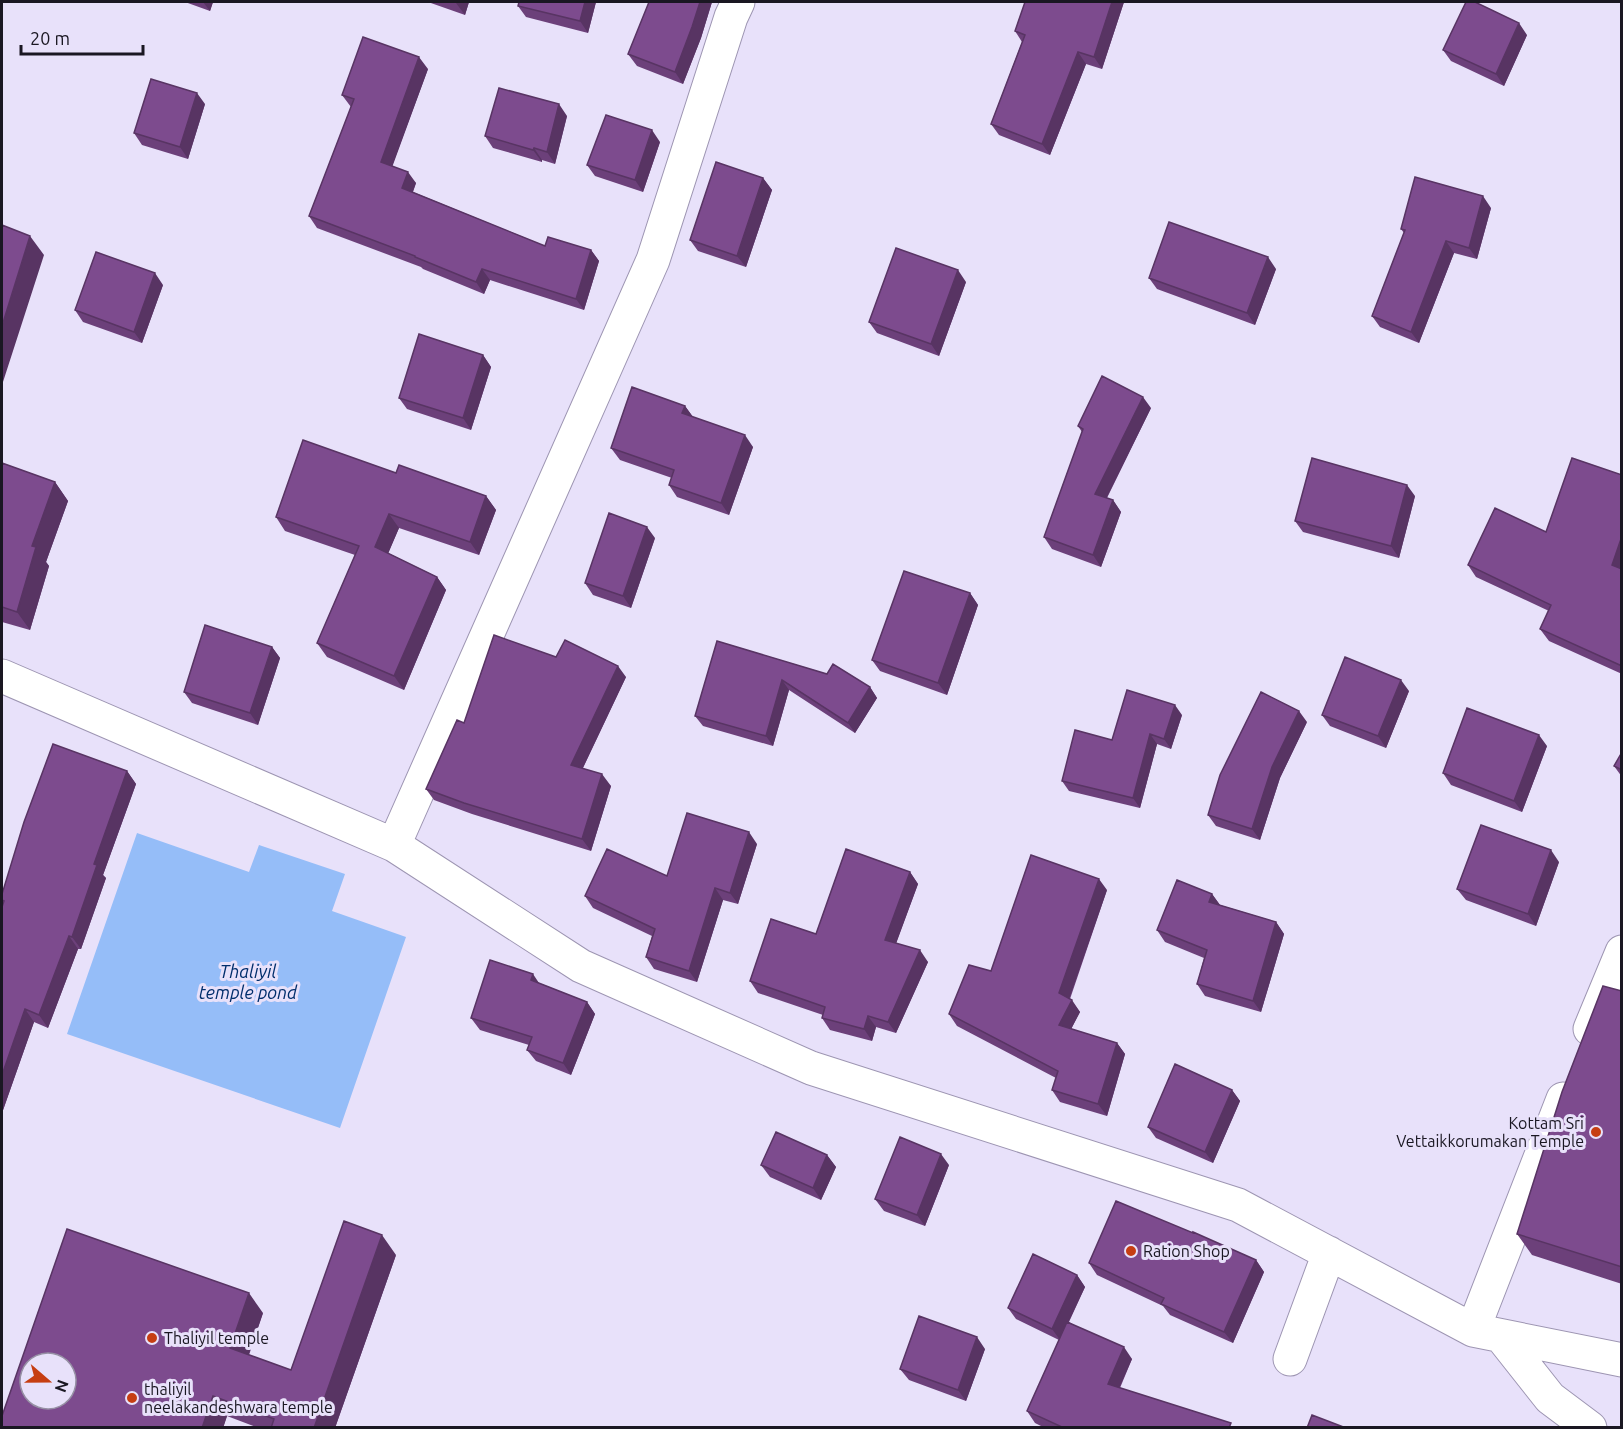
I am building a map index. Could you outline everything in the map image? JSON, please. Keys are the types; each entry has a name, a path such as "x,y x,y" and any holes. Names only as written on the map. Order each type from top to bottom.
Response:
{"street":[{"path":"394,845 653,260 731,17 738,2"},
{"path":"2,676 394,845 581,966 811,1068 1238,1205 1487,1333 1622,1360"},
{"path":"1487,1333 1577,1063 1622,952"},
{"path":"1290,1359 1329,1253"},
{"path":"1487,1333 1550,1398 1590,1428"}],"water":[{"name":"Thaliyil temple pond","path":"137,833 249,872 259,845 345,874 332,911 406,937 340,1128 67,1034"}],"building":[{"path":"519,2 585,2 580,21 518,6"},
{"path":"649,2 700,2 675,72 628,54"},
{"path":"1025,2 1112,2 1094,57 1078,52 1042,144 991,124 1025,35 1015,31"},
{"path":"1466,2 1475,2 1519,23 1496,74 1443,50"},
{"path":"363,37 419,57 381,162 408,172 402,188 545,246 548,237 591,250 576,299 482,269 476,282 309,216 354,99 342,95"},
{"path":"151,79 197,93 180,147 134,133"},
{"path":"499,88 559,104 547,152 485,136"},
{"path":"606,115 652,130 635,180 587,165"},
{"path":"716,162 763,178 737,256 690,240"},
{"path":"1415,177 1483,196 1469,248 1446,241 1411,332 1372,316 1405,230 1401,229"},
{"path":"1169,222 1268,257 1247,313 1149,278"},
{"path":"2,225 30,236 2,326"},
{"path":"896,248 958,270 931,344 869,322"},
{"path":"96,252 155,273 134,332 75,310"},
{"path":"419,334 483,355 463,418 399,398"},
{"path":"1102,376 1143,397 1095,494 1113,500 1093,555 1044,537 1083,429 1078,426"},
{"path":"632,387 685,406 682,413 745,435 721,503 669,485 674,470 611,448"},
{"path":"303,440 396,473 399,465 486,496 470,542 389,514 375,547 437,577 394,676 317,643 359,546 276,517"},
{"path":"1312,458 1407,485 1391,546 1295,521"},
{"path":"1572,458 1622,475 1622,536 1612,565 1622,569 1622,666 1540,629 1551,605 1468,565 1495,508 1546,532"},
{"path":"2,463 55,482 32,546 36,547 17,612 2,607"},
{"path":"609,513 647,527 623,596 585,583"},
{"path":"904,571 970,593 938,683 872,660"},
{"path":"205,625 272,647 250,713 184,692"},
{"path":"494,635 556,657 565,640 618,666 571,765 602,774 582,839 426,789 457,720 464,723"},
{"path":"717,641 827,674 833,664 870,687 848,723 782,680 766,736 695,716"},
{"path":"1345,657 1401,680 1378,736 1322,715"},
{"path":"1127,690 1175,705 1164,739 1150,734 1133,798 1062,781 1075,730 1112,740"},
{"path":"1261,692 1299,711 1272,767 1252,829 1208,815 1220,775"},
{"path":"1467,708 1539,735 1514,801 1443,773"},
{"path":"53,744 127,771 94,864 97,865 72,937 69,936 39,1015 25,1009 2,1075 2,907 4,901 2,894 24,822"},
{"path":"1622,752 1622,770 1614,766"},
{"path":"687,813 749,832 730,893 715,888 689,971 646,957 655,929 585,896 607,849 667,876"},
{"path":"1481,825 1551,850 1528,914 1457,889"},
{"path":"846,849 910,872 885,940 920,950 888,1022 868,1016 864,1029 822,1018 825,1007 750,981 771,919 816,934"},
{"path":"1031,855 1099,879 1059,993 1072,1000 1059,1025 1117,1043 1098,1104 1052,1090 1058,1071 949,1014 969,965 991,971"},
{"path":"1177,880 1212,894 1209,902 1276,922 1253,1001 1197,984 1207,950 1157,930"},
{"path":"490,960 533,974 531,980 587,1002 563,1063 527,1050 532,1037 471,1018"},
{"name":"Kottam Sri Vettaikkorumakan Temple","path":"1603,986 1622,991 1622,1267 1517,1234 1562,1092"},
{"path":"1175,1064 1232,1090 1205,1152 1148,1127"},
{"path":"776,1132 827,1155 813,1188 761,1165"},
{"path":"900,1137 941,1154 917,1215 875,1199"},
{"path":"1116,1201 1256,1260 1224,1332 1161,1304 1164,1298 1089,1263"},
{"name":"Thaliyil temple","path":"344,1221 382,1235 314,1428 271,1428 274,1419 213,1396 202,1428 2,1428 2,1416 18,1370 18,1411 78,1411 78,1351 25,1351 67,1229 249,1293 230,1348 291,1370"},
{"path":"1033,1254 1077,1275 1052,1329 1008,1308"},
{"path":"919,1316 977,1337 958,1390 900,1369"},
{"path":"1067,1322 1124,1347 1108,1384 1231,1423 1229,1428 1064,1428 1027,1411"},
{"path":"1312,1415 1346,1428 1307,1428"}],"place":[{"name":"Kottam Sri Vettaikkorumakan Temple","path":"1596,1132"},
{"name":"Ration Shop","path":"1131,1251"},
{"name":"Thaliyil temple","path":"152,1338"},
{"name":"thaliyil neelakandeshwara temple","path":"132,1398"}]}
